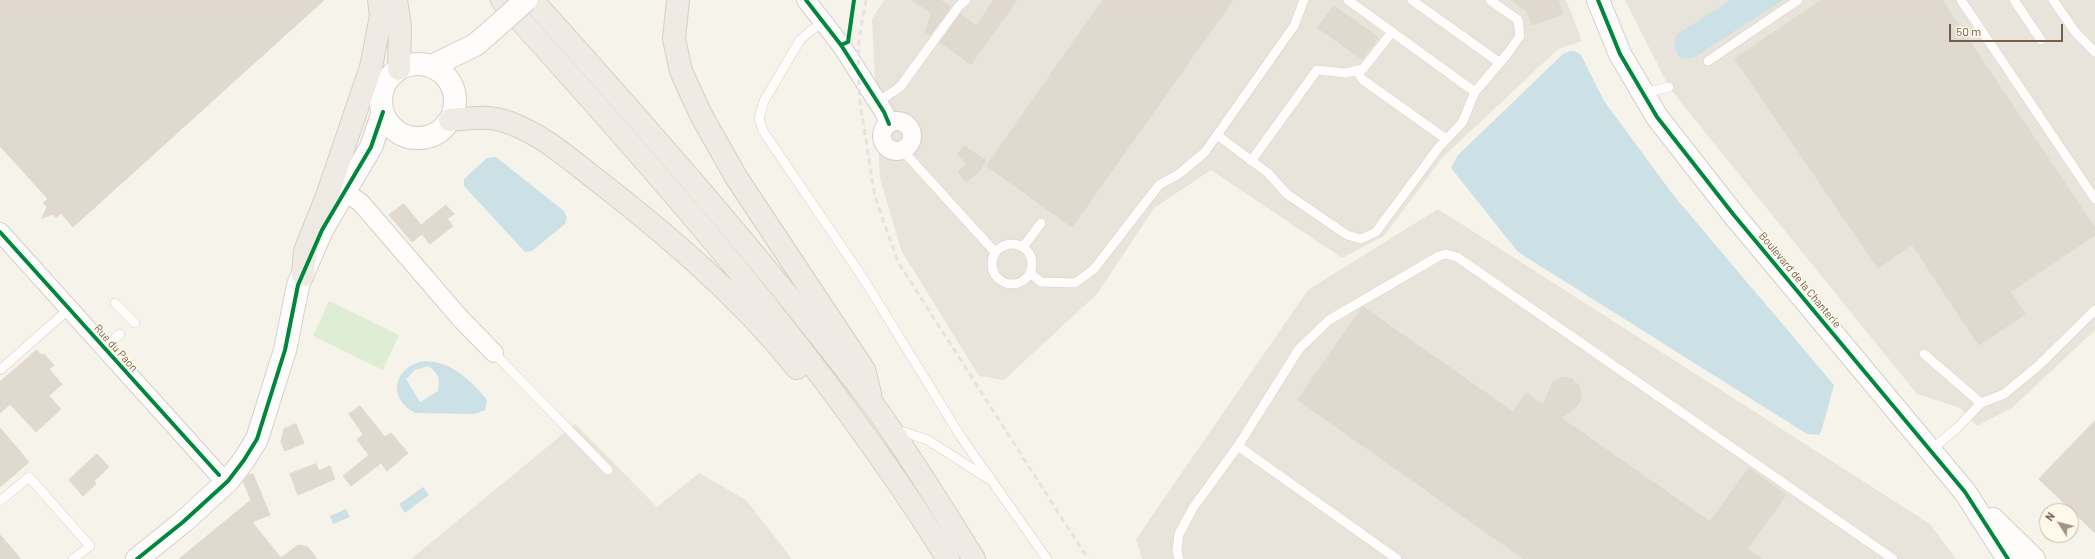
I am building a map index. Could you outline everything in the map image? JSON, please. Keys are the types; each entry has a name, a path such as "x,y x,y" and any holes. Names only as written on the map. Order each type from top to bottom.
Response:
{"highway":[{"path":"303,274 305,251 371,67 381,16 379,0"},
{"path":"396,0 400,26 399,69"},
{"path":"502,0 628,140 721,248 860,427 948,559"},
{"path":"532,0 659,142 743,241 872,405 974,559"},
{"path":"678,0 674,39 681,71 698,109 736,177 864,370 872,405"},
{"path":"450,120 486,116 509,122 532,132 561,153 674,242 758,323 830,409 860,427"}],"street":[{"path":"371,147 383,141 405,136 422,138 438,133 450,120 455,105 454,90 461,67 482,40 526,0"},
{"name":"Boulevard de la Chanterie","path":"1598,0 1620,54 1657,117 1733,214 1965,492 2034,559"},
{"path":"813,8 841,45 884,112 888,124 882,137 884,144 889,149 896,151 903,150"},
{"path":"432,66 482,40"},
{"path":"405,136 391,126 383,112 381,96 387,80 399,69 415,64 432,66 446,76 454,90"},
{"path":"137,559 183,522 228,481 244,460 257,439 285,350 292,311 303,274 322,230 371,147 383,112"},
{"path":"344,191 361,203 460,318 494,353"},
{"name":"Rue du Paon","path":"0,232 219,476"},
{"path":"126,559 219,476 264,414"},
{"name":"Boulevard de la Chanterie","path":"1965,492 2008,559"}],"lane":[{"path":"878,102 900,87 959,6 966,0"},
{"path":"1030,273 1041,282 1075,283 1094,269 1159,185 1179,174 1205,152 1294,26 1304,0"},
{"path":"1348,0 1475,92"},
{"path":"1412,0 1500,63"},
{"path":"1217,135 1268,173 1287,194 1347,235 1361,239 1376,232 1446,139 1462,123 1475,92 1500,63 1520,36 1518,20 1490,0"},
{"path":"1708,61 1798,0"},
{"path":"1961,0 2095,199"},
{"path":"2014,0 2041,40"},
{"path":"2053,0 2076,33 2095,52"},
{"path":"813,8 810,31 800,40 761,106 760,124 863,278 957,430 1047,559"},
{"path":"1251,161 1317,70 1346,73 1362,69 1392,32"},
{"path":"1356,70 1363,80 1446,139"},
{"path":"1643,93 1669,86"},
{"path":"903,150 995,252"},
{"path":"1023,247 1041,223"},
{"path":"1013,244 1023,247 1030,254 1032,263 1030,273 1024,280 1015,284 1006,284 992,271 992,261 995,252 1003,245 1013,244"},
{"path":"1179,559 1177,551 1179,534 1193,508 1238,446 1299,349 1329,320 1439,256 1446,254 1464,262 1893,559"},
{"path":"115,303 134,323"},
{"path":"0,370 69,309"},
{"path":"1930,450 1957,428 1981,403 2004,394 2038,366 2095,310"},
{"path":"104,348 120,334"},
{"path":"494,353 608,470"},
{"path":"1924,354 1981,403"},
{"path":"887,427 928,440 991,480"},
{"path":"1238,446 1397,559"},
{"path":"0,501 28,477 90,546 73,559"}],"shaded area":[{"path":"884,0 1566,0 1582,41 1558,49 1442,158 1384,236 1342,258 1211,170 1154,208 1097,294 1004,380 979,376 901,250 880,178 872,19"},
{"path":"1625,0 2095,0 2095,330 2013,407 1977,426 1960,408 1917,394 1669,87"},
{"path":"1730,0 1783,0 1693,58 1682,59 1677,53 1675,47 1675,40 1678,34"},
{"path":"1570,51 1575,51 1581,55 1604,101 1674,196 1834,385 1819,435 1807,434 1518,252 1451,168 1458,155 1563,54"},
{"path":"496,157 564,211 567,218 565,224 532,251 525,252 464,186 464,179 487,158"},
{"path":"1438,209 1930,524 1956,559 1142,559 1136,539 1308,290"},
{"path":"423,361 442,364 467,378 487,400 485,410 474,414 415,413 406,407 400,400 397,392 397,384 400,377 405,370","holes":["428,366 437,374 439,383 438,391 420,402 406,379 415,370"]},
{"path":"575,424 657,507 699,473 746,500 792,559 411,559"},
{"path":"423,487 429,495 405,513 399,504"},
{"path":"346,509 350,517 333,524 330,516"}],"green space":[{"path":"329,301 399,335 383,370 313,336"}],"building":[{"path":"0,0 324,0 73,227 61,213 56,218 53,214 42,218 47,207 43,203 48,199 0,146"},
{"path":"912,0 940,0 951,7 930,35 926,32 931,13"},
{"path":"994,0 1017,0 971,64 940,42 960,14 976,26"},
{"path":"1103,0 1233,0 1072,227 987,166"},
{"path":"1512,0 1558,0 1563,14 1532,25 1527,11"},
{"path":"1822,0 1942,0 2095,228 2095,235 2010,292 2025,314 1979,345 1912,244 1878,268 1735,59"},
{"path":"1334,6 1378,37 1362,59 1318,28"},
{"path":"964,146 986,161 980,170 966,182 958,172 967,164 958,155"},
{"path":"404,204 421,225 446,205 454,214 447,219 453,226 430,244 422,234 412,242 389,215"},
{"path":"1363,307 1513,412 1526,393 1543,405 1553,382 1562,377 1572,379 1579,386 1581,399 1577,406 1561,418 1710,522 1749,468 1786,495 1747,549 1762,559 1524,559 1298,400"},
{"path":"37,350 41,355 44,354 54,365 49,369 62,384 49,396 61,409 36,432 10,404 0,413 0,382"},
{"path":"360,406 385,437 391,433 408,453 387,471 381,463 351,486 343,476 369,455 357,440 363,434 349,414"},
{"path":"2095,421 2095,533 2079,518 2079,503 2064,503 2039,479"},
{"path":"296,424 304,443 285,451 281,442 284,429"},
{"path":"0,428 29,462 0,487"},
{"path":"97,454 109,467 94,481 96,484 83,496 69,480"},
{"path":"316,464 319,471 330,466 335,479 298,495 290,474"},
{"path":"253,474 270,515 252,522 281,558 298,545 308,547 317,559 179,559 251,500 243,481 247,476"},
{"path":"0,535 21,559 0,559"}],"railway":[{"path":"866,0 859,40 858,71 860,103 875,197 898,262 1088,559"}],"cycle path":[{"path":"806,0 841,45 884,112 889,124"},
{"path":"841,45 848,42 854,0"},
{"path":"1598,0 1620,54 1657,117 1733,214 1965,492 2008,559"},
{"path":"137,559 183,522 228,481 244,460 257,439 285,350 298,285 322,230 371,147 383,112"},
{"path":"0,232 219,475"}]}
